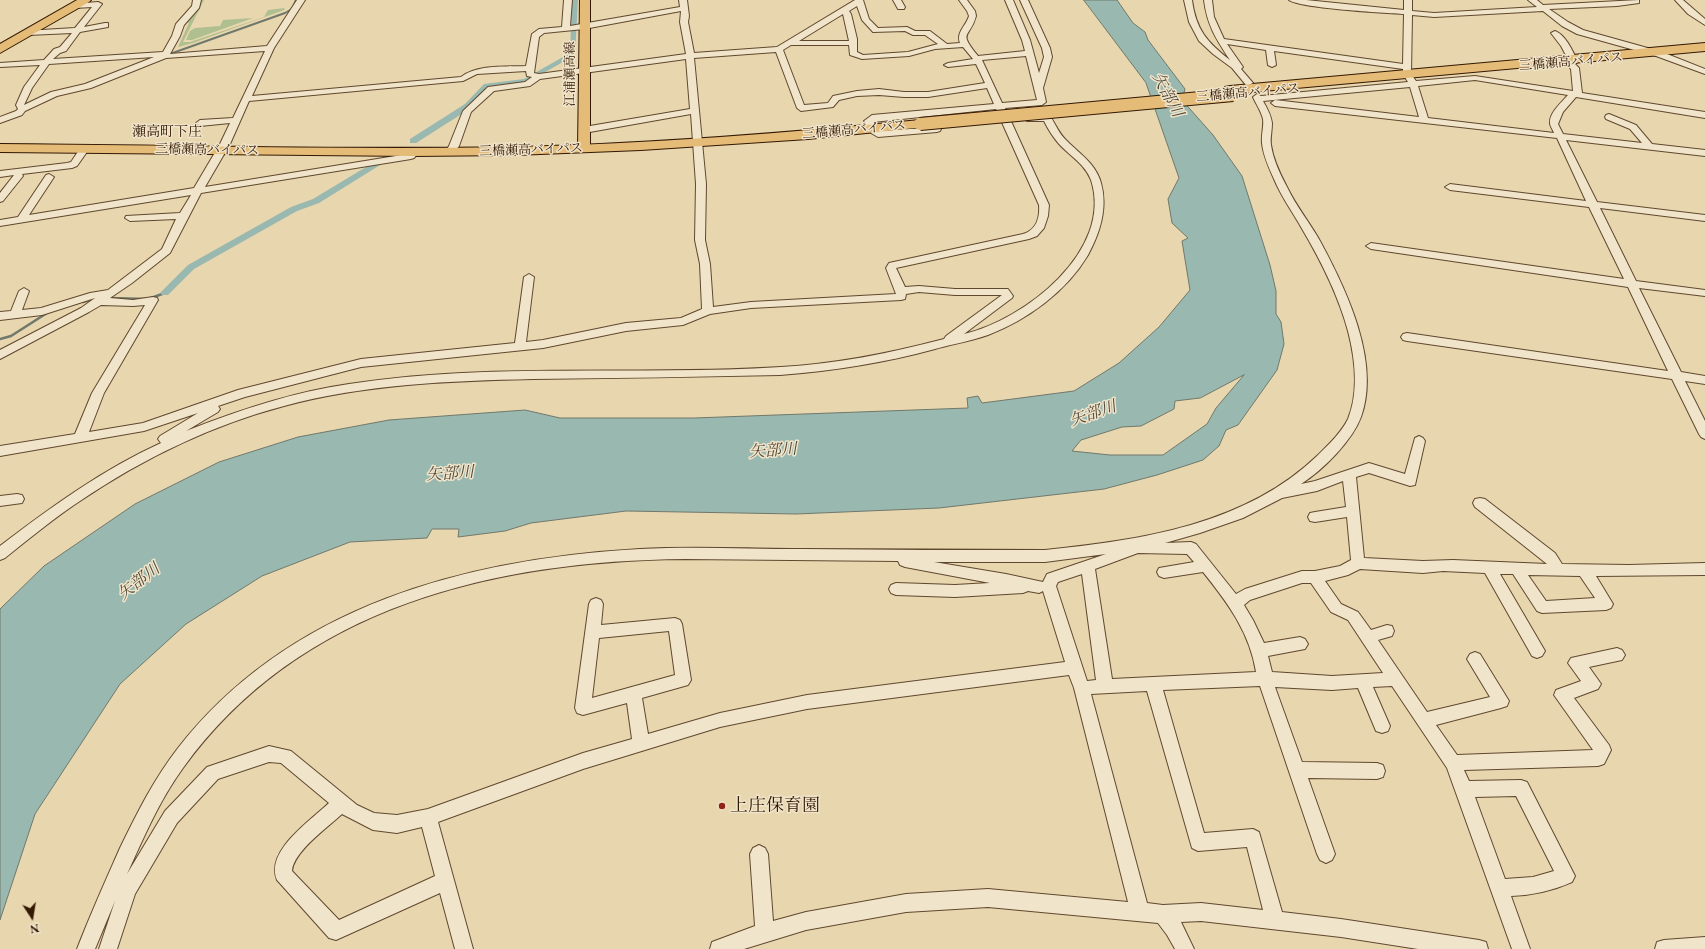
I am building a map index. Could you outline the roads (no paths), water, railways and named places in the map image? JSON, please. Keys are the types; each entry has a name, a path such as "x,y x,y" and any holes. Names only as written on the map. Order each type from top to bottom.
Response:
{"highway":[{"path":"0,49 80,3"},
{"name":"三橋瀬高バイパス","path":"0,148 84,149 223,147 452,149 584,146 696,140 918,122 1705,49"},
{"name":"三橋瀬高バイパス","path":"0,142 414,152 452,149"}],"main road":[{"name":"江浦瀬高線","path":"584,146 585,0"}],"street":[{"path":"0,120 20,113 22,109 54,94 88,86 167,56 180,24 196,6 197,0"},
{"path":"0,355 57,326 100,301 166,251 183,216 223,147 270,48 301,0"},
{"path":"566,28 568,0"},
{"path":"0,451 144,427 242,393 362,363 428,354 543,344 626,327 683,321 708,311 751,305 901,297 901,290 891,268 893,265 1025,237 1035,233 1039,228 1044,211 1044,205 1001,106 978,60 962,38 963,32 972,17 972,14 963,0"},
{"path":"0,554 60,507 118,470 169,444 202,430 281,402 324,392 373,385 474,377 814,369 884,358 929,348 978,334 1001,325 1043,298 1064,281 1080,261 1090,241 1098,217 1099,205 1094,176 1088,166 1055,133 1047,118 1030,54 1009,0"},
{"path":"1024,0 1046,48 1048,57 1039,88"},
{"path":"1188,0 1190,14 1196,32 1212,51 1236,68 1249,83"},
{"path":"1208,0 1210,17 1220,42 1239,67 1236,68"},
{"path":"1293,0 1434,15 1542,8 1591,2 1636,1 1633,0"},
{"path":"1408,0 1410,76 1425,121"},
{"path":"1532,0 1565,24 1585,34 1654,53 1705,72"},
{"path":"1679,0 1705,23"},
{"path":"246,99 463,79 476,72 534,74 585,71 690,56 779,49 859,1 866,20 876,30 907,29 912,33 927,33 944,46"},
{"path":"22,109 20,105 28,88 46,62 57,51 63,49 80,30 98,4 80,3"},
{"path":"452,149 467,111 491,89 527,84 534,74 535,36 542,32 584,27 683,4 685,16 684,22 690,56 696,140 701,184 700,240 705,264 708,311"},
{"path":"844,11 847,14 853,53 862,57 909,54 918,50 965,44"},
{"path":"28,33 80,30 105,25"},
{"path":"1585,34 1555,33 1565,45 1575,68 1576,94 1554,119 1554,124 1705,434"},
{"path":"1220,42 1270,48 1410,76 1475,78 1705,115"},
{"path":"789,43 852,43"},
{"path":"0,65 167,56 270,48"},
{"path":"1270,48 1272,65"},
{"path":"779,49 801,108 830,105 834,103 836,98 842,96 880,92 905,95 929,94 990,84"},
{"path":"948,65 1030,54"},
{"path":"896,589 955,591 1044,586 1052,578 1088,566 1135,547 1207,525 1237,513 1276,495 1312,469 1346,432 1356,414 1360,393 1361,372 1350,318 1342,296 1318,247 1282,187 1267,147 1267,120 1257,98 1410,76"},
{"path":"1595,108 1606,99"},
{"path":"1042,102 872,118 868,121 870,126 878,134 1047,118"},
{"path":"1274,103 1705,153"},
{"path":"584,130 694,111"},
{"path":"1609,116 1631,125 1638,130 1649,147"},
{"path":"200,123 236,120"},
{"path":"0,174 69,166 74,164 84,149"},
{"path":"0,223 411,156 414,152"},
{"path":"0,199 18,176"},
{"path":"21,220 49,177"},
{"path":"1450,187 1595,206 1705,218"},
{"path":"130,218 183,216"},
{"path":"1371,246 1705,293"},
{"path":"520,346 529,277"},
{"path":"901,290 919,289 956,292 1004,291 1008,296 944,343"},
{"path":"15,314 24,291"},
{"path":"0,316 42,311 94,295 112,292"},
{"path":"80,438 98,393 153,300 133,303 100,301"},
{"path":"1407,337 1705,380"},
{"path":"118,470 122,464 128,460 242,393"},
{"path":"1276,495 1317,486 1370,468 1410,481 1419,441"},
{"path":"1349,474 1358,563"},
{"path":"0,501 17,499"},
{"path":"1480,503 1550,557 1558,570"},
{"path":"1315,517 1353,511"},
{"path":"86,949 105,898 143,818 173,770 189,747 219,712 273,664 306,642 345,621 395,599 470,578 556,562 623,555 1045,556 1135,547 1191,548 1244,615 1256,638 1264,665 1265,679 1326,854"},
{"path":"885,556 925,566 1044,586"},
{"path":"1235,604 1245,595 1302,577 1315,577 1343,571 1358,563 1517,569 1664,572 1705,569"},
{"path":"1088,566 1105,687"},
{"path":"1164,572 1205,566"},
{"path":"1489,568 1537,651"},
{"path":"1517,569 1542,607 1606,604 1584,570"},
{"path":"1315,577 1336,608 1353,616 1453,762 1521,949"},
{"path":"1044,586 1082,688 1140,912"},
{"path":"592,632 675,624 682,680 583,708 592,632 596,604"},
{"path":"1368,637 1387,631"},
{"path":"1260,651 1300,644"},
{"path":"1453,762 1598,758 1603,750 1562,695 1593,684 1576,664 1617,656"},
{"path":"1425,720 1501,701 1475,659"},
{"path":"108,949 127,890 171,817 213,773 269,754 285,756 351,811 373,821 397,824 428,817 583,761 720,720 806,702 1074,668"},
{"path":"1082,688 1153,683 1265,679 1332,683 1397,679"},
{"path":"1363,681 1382,726"},
{"path":"1153,683 1198,842 1254,838 1275,921"},
{"path":"634,694 641,744"},
{"path":"1297,770 1377,771"},
{"path":"1464,789 1521,788 1566,876 1533,886 1499,888"},
{"path":"341,802 292,848 284,861 283,874 336,931 445,881"},
{"path":"428,817 464,949"},
{"path":"759,854 765,932"},
{"path":"719,949 765,932 806,921 906,903 988,898 1163,914 1201,912 1341,928 1479,949"},
{"path":"1163,914 1174,928 1185,949"},
{"path":"1664,949 1705,946"}],"water":[{"name":"矢部川","path":"1084,0 1117,0 1133,23 1145,32 1148,40 1185,89 1182,100 1213,135 1242,176 1270,265 1276,291 1276,314 1281,322 1284,344 1277,370 1238,425 1226,430 1219,446 1203,460 1157,475 1104,489 939,508 796,514 626,511 531,523 505,531 458,537 459,529 432,529 427,538 350,542 262,576 186,624 120,684 35,814 0,920 0,609 44,566 135,504 219,462 298,437 389,420 525,410 560,418 694,418 968,408 967,398 978,396 982,403 1074,391 1119,363 1159,327 1190,290 1182,241 1188,238 1172,223 1168,199 1179,178 1146,83","holes":["1244,375 1216,408 1207,424 1163,455 1110,455 1072,451 1081,440 1122,427 1141,426 1174,409 1175,401 1200,398"]}],"waterway":[{"path":"167,55 285,13 292,9 296,0"},
{"path":"413,141 468,106 487,86 526,81 573,54 575,0"},
{"path":"165,293 191,267 294,209 316,201 389,157"},
{"path":"108,298 148,299 165,293"},
{"path":"83,302 96,298"},
{"path":"0,339 11,336 47,313"}],"place":[{"name":"上庄保育園","path":"722,806"}],"district":[{"name":"瀬高町下庄","path":"167,132"}]}
